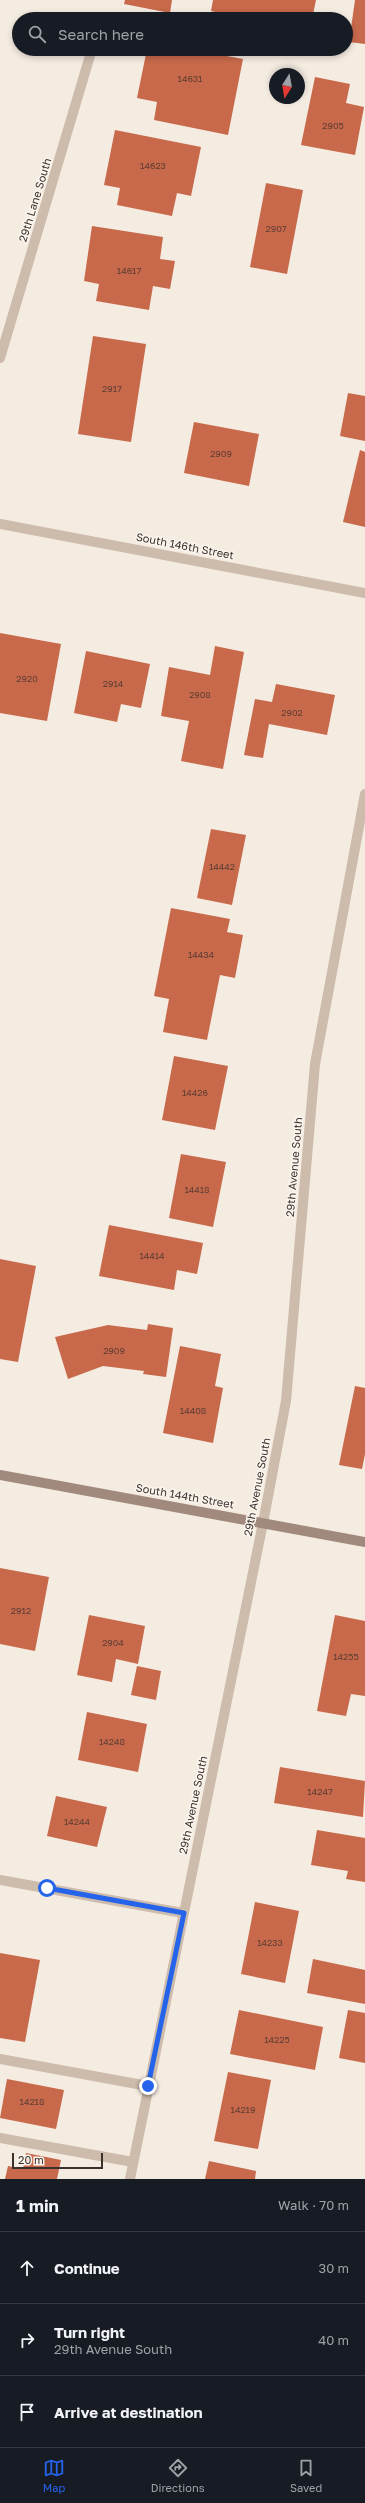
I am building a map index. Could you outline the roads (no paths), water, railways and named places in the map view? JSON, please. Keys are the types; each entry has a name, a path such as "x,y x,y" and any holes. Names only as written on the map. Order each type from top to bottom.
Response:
{"street":[{"name":"29th Lane South","path":"0,358 90,56"},
{"name":"South 146th Street","path":"0,524 365,593"},
{"name":"29th Avenue South","path":"130,2179 263,1523 286,1401 315,1064 365,794"},
{"name":"South 144th Street","path":"0,1475 365,1542"},
{"path":"0,1880 184,1913"},
{"path":"0,2059 148,2086"},
{"path":"0,2138 133,2162"}]}
